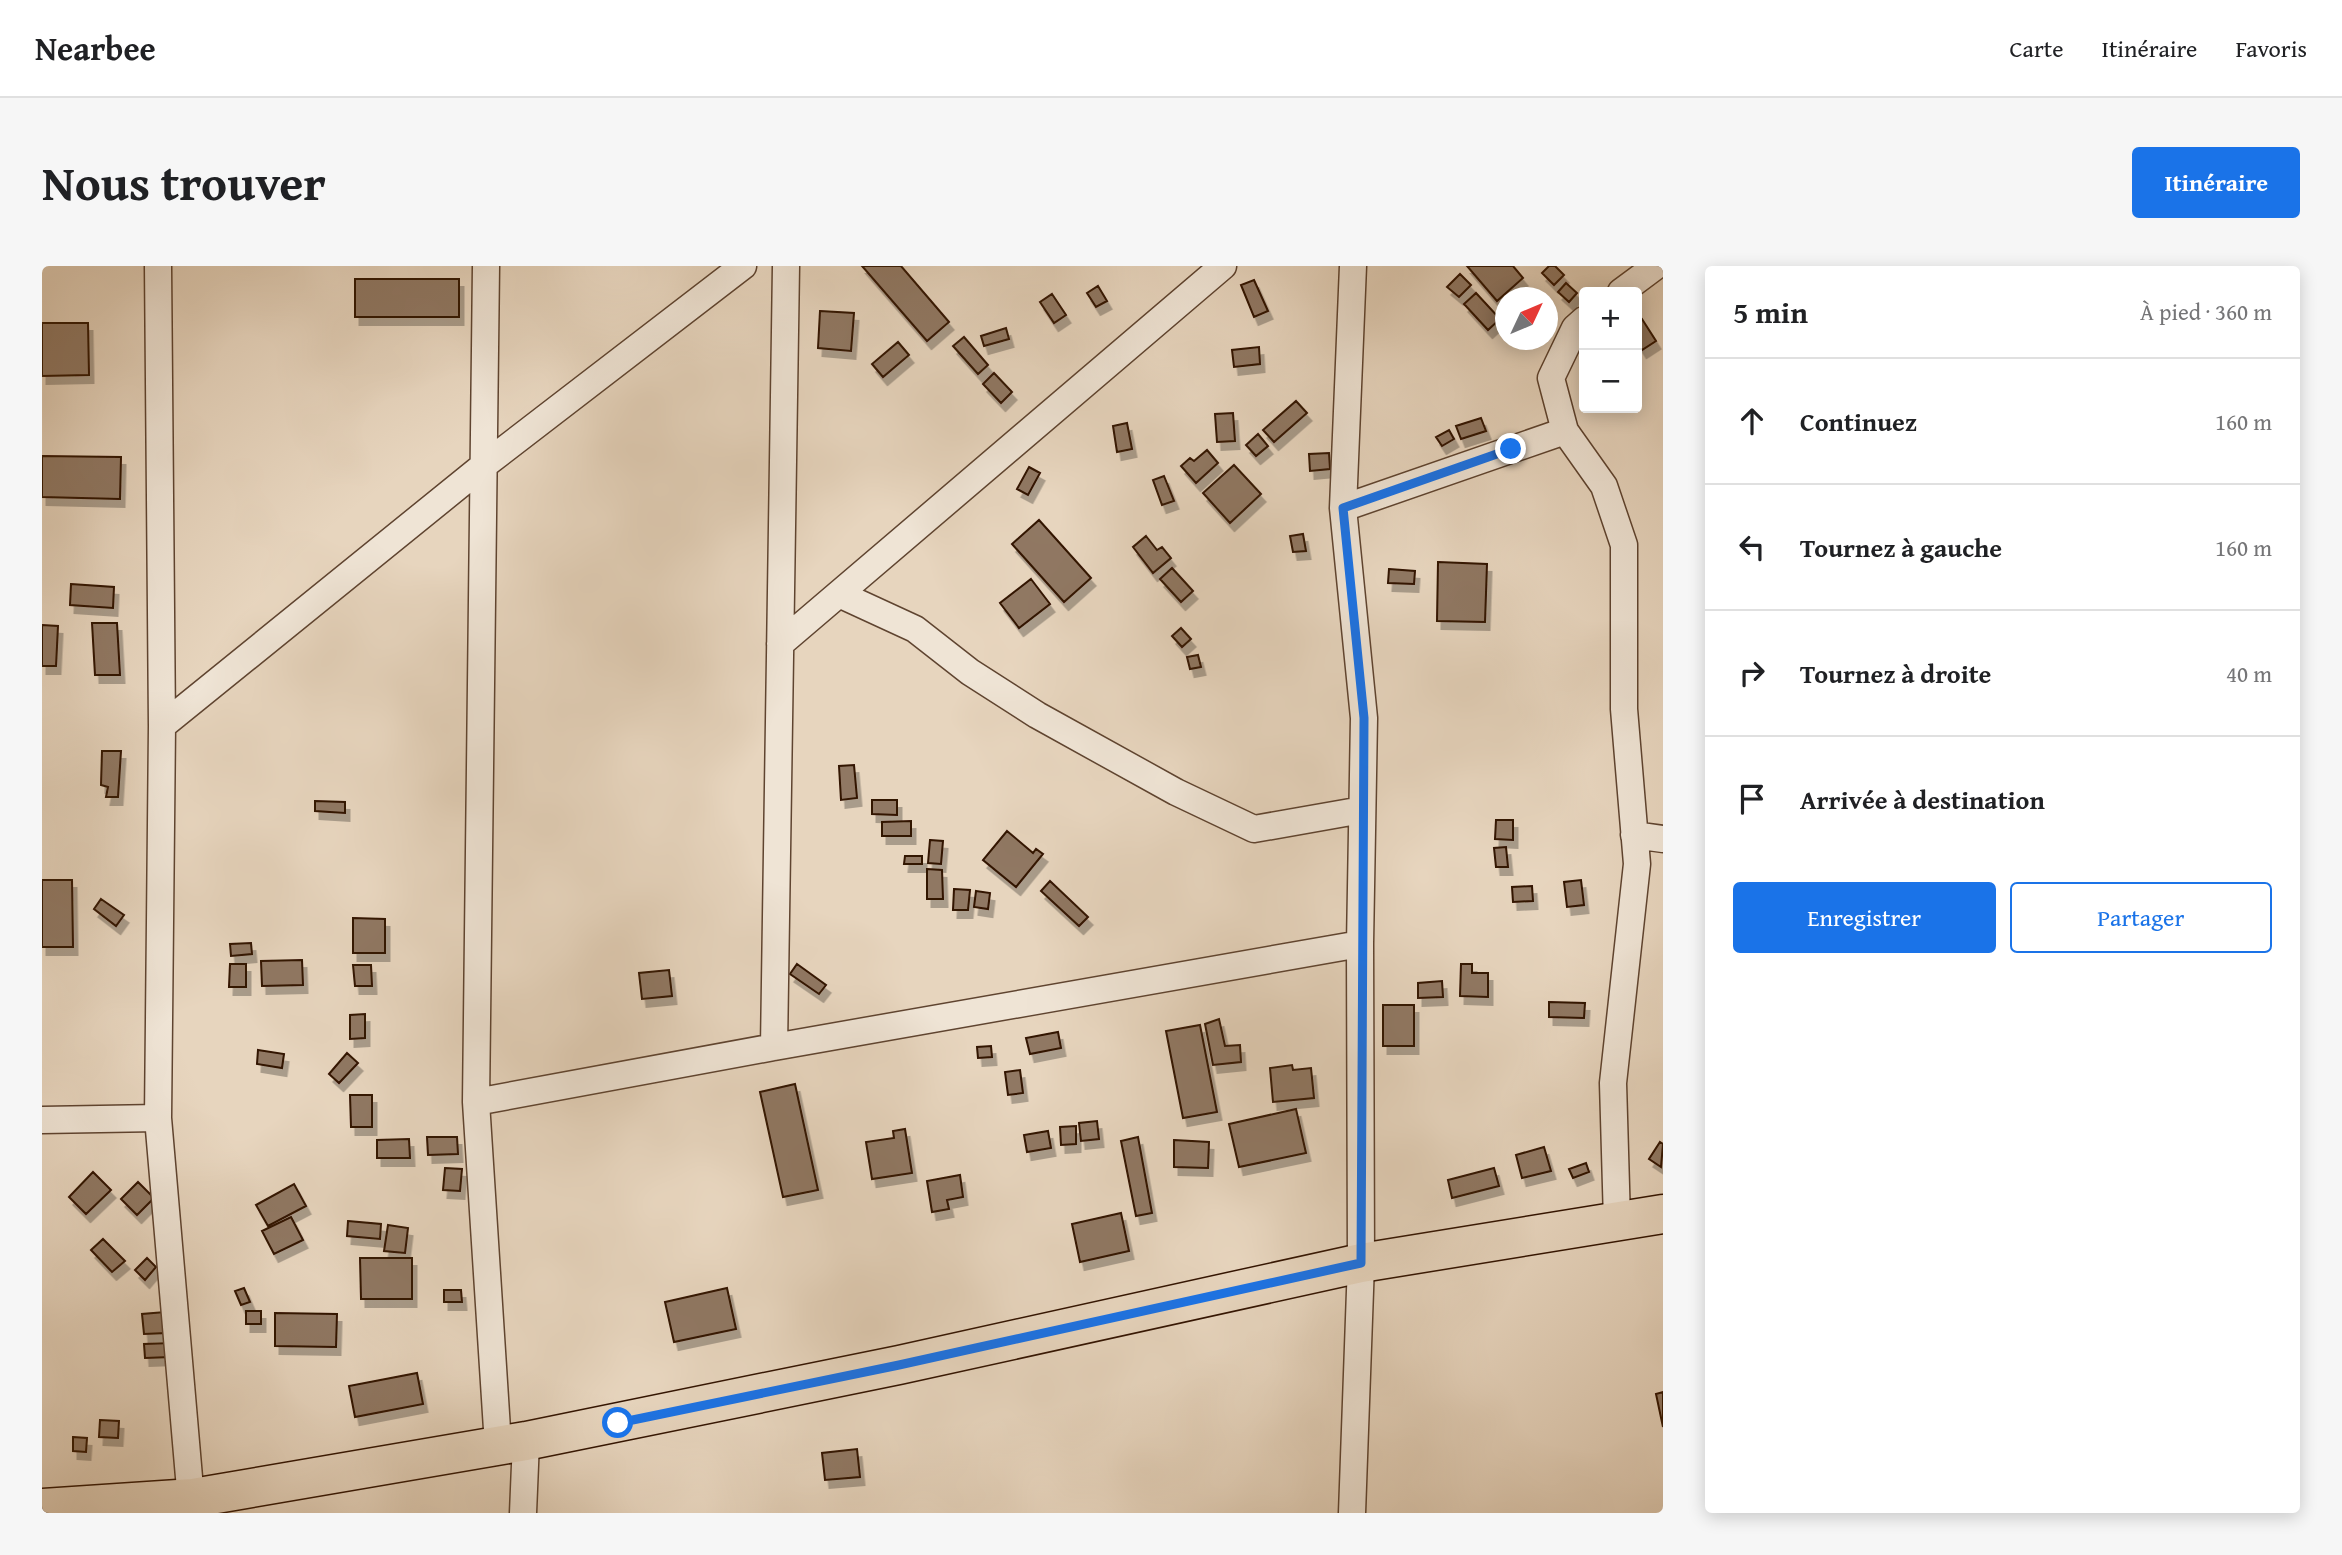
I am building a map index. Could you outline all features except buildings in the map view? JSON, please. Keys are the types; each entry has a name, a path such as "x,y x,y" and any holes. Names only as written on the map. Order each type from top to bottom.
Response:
{"main road":[{"path":"42,1508 192,1506 899,1365 1361,1263 1663,1214"}],"street":[{"path":"158,266 162,726 158,1118 192,1506"},
{"path":"486,266 476,1102 512,1443 523,1513"},
{"path":"162,726 483,466 743,266"},
{"path":"774,1046 786,266"},
{"path":"780,644 1223,266"},
{"path":"1352,1513 1361,1263 1360,944 1364,718 1343,508 1353,266"},
{"path":"1628,287 1656,266"},
{"path":"1579,324 1551,378 1565,431 1604,486 1624,545 1624,709 1637,864 1613,1083 1617,1221"},
{"path":"1343,508 1565,431"},
{"path":"839,594 915,629 970,672 1037,715 1176,792 1254,829 1362,810"},
{"path":"1634,835 1663,839"},
{"path":"476,1102 774,1046 1360,944"},
{"path":"42,1120 158,1118"}],"route":[{"path":"618,1423 899,1365 1361,1263 1360,944 1364,718 1343,508 1511,449"}]}
